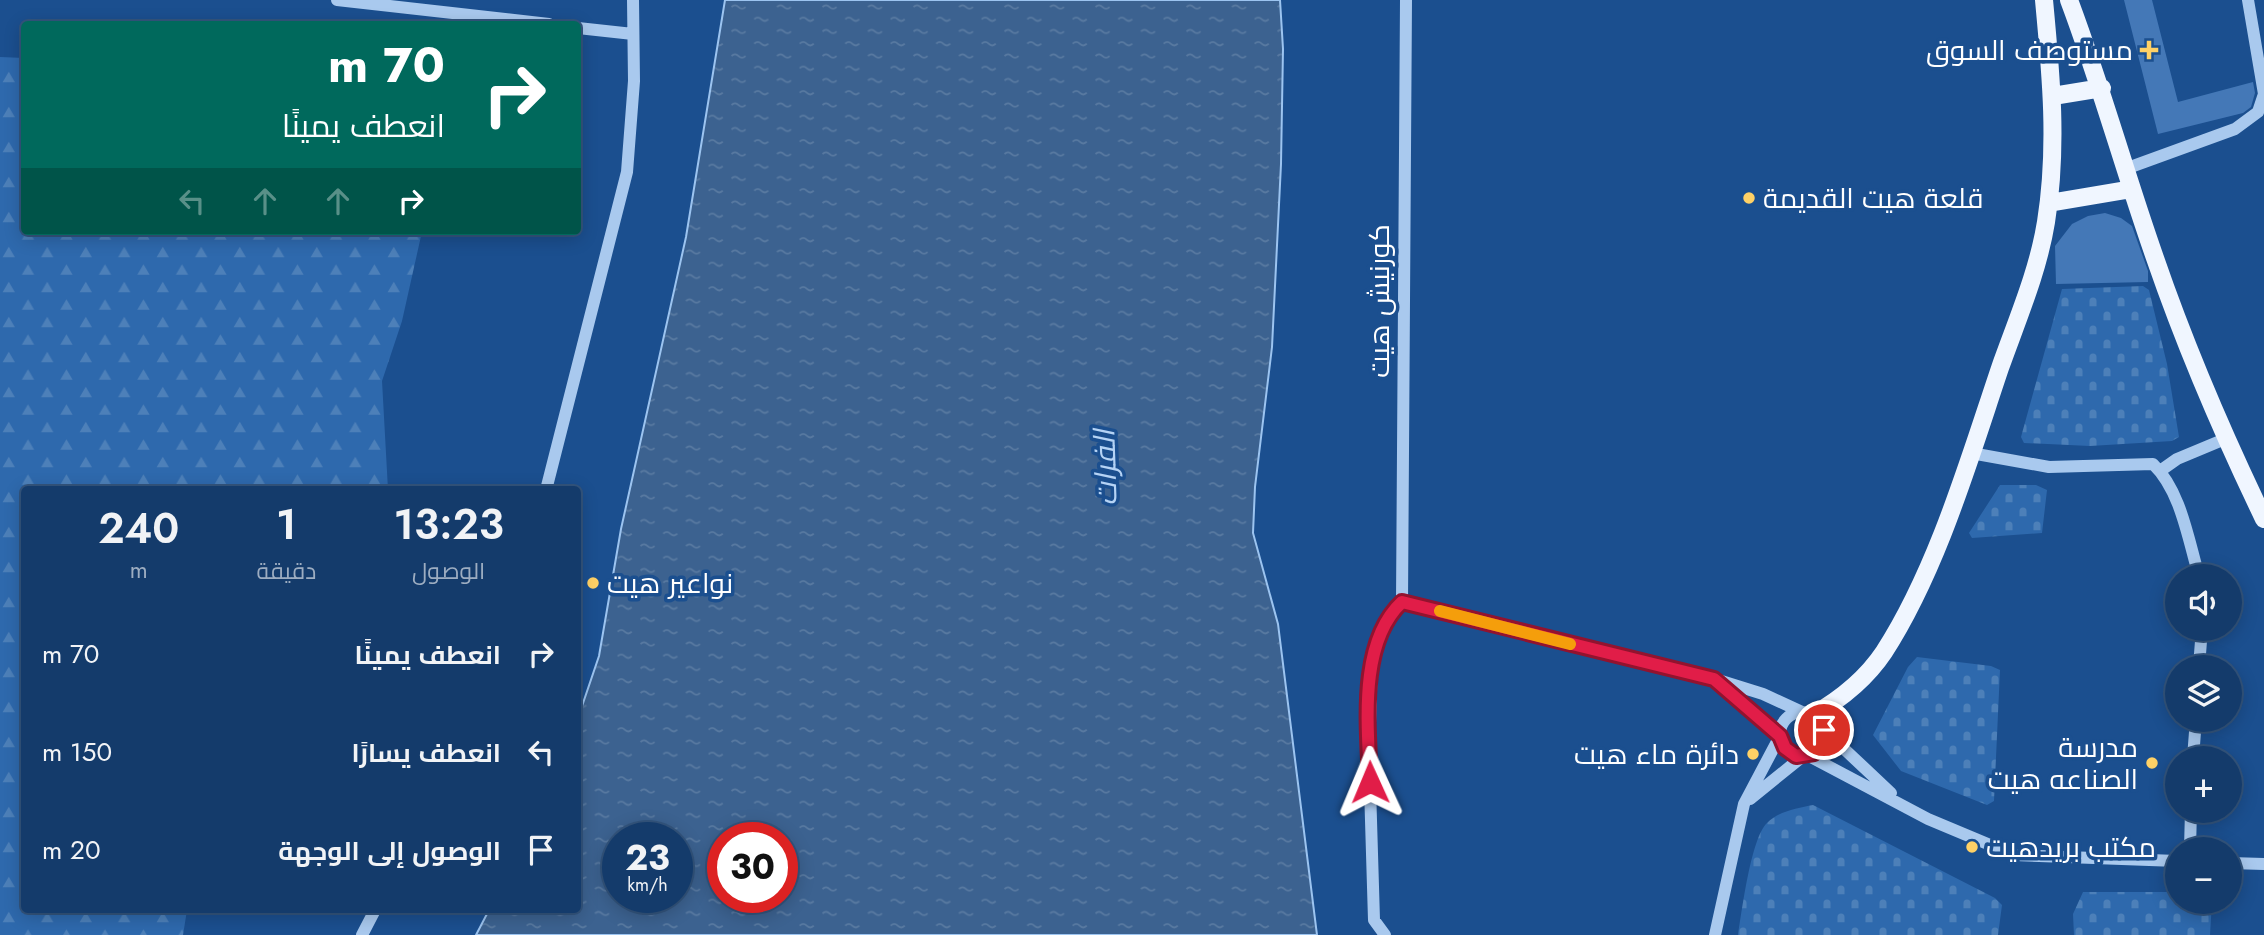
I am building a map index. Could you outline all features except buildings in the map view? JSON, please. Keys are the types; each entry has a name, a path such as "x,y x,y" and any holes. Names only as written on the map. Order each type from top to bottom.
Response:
{"main road":[{"path":"1807,713 1846,694 1885,650 1932,554 1971,453 2036,265 2049,203 2053,96 2044,0"},
{"path":"2069,0 2102,88 2125,169 2184,336 2225,439 2264,519"},
{"path":"2053,96 2102,88"},
{"path":"2049,203 2132,189"}],"street":[{"path":"337,0 522,21"},
{"path":"547,486 627,172 634,81 633,0"},
{"name":"كورنيش هيت","path":"1402,602 1406,0"},
{"path":"2125,169 2235,129 2258,112 2264,94 2248,0"},
{"path":"581,28 633,34"},
{"path":"2160,471 2177,459 2225,439"},
{"path":"1971,453 2049,467 2152,464 2160,471 2177,504 2195,564"},
{"path":"1385,935 1374,920 1369,754 1371,660 1383,625 1402,602 1714,679 1772,697 1807,713 1905,805"},
{"path":"1714,679 1780,736 1789,753 1805,756 1953,831 2014,855 2165,861"},
{"path":"1715,935 1744,804 1780,736 1785,719 1807,713"},
{"path":"1744,804 1819,748 1824,730"},
{"path":"2242,863 2264,864"},
{"path":"362,935 373,913"}],"green space":[{"path":"0,57 21,58 21,235 421,236 402,321 382,381 388,486 21,486 21,913 187,913 183,935 0,935"},
{"path":"2143,286 2149,290 2167,364 2179,437 2172,441 2090,446 2024,443 2021,437 2062,289"},
{"path":"2000,485 2036,485 2047,490 2042,533 1972,538 1969,533"},
{"path":"1917,657 1991,666 2000,670 1994,801 1987,805 1901,771 1873,735 1908,667"},
{"path":"1813,805 1995,898 2002,905 1998,935 1738,935 1748,876 1761,831 1777,816"},
{"path":"2083,892 2165,892 2165,914 2211,914 2210,935 2074,935 2073,914"}],"water":[{"name":"الفرات","path":"725,0 1280,0 1283,49 1281,164 1272,347 1255,487 1253,533 1278,624 1317,935 476,935 487,913 581,913 581,709 599,656 621,529 686,237"}],"slow traffic":[{"path":"1440,611 1570,644"}],"place":[{"name":"مستوصف السوق","path":"2149,50"},
{"name":"قلعة هيت القديمة","path":"1749,198"},
{"name":"نواعير هيت","path":"593,583"},
{"name":"دائرة ماء هيت","path":"1753,754"},
{"name":"مدرسة الصناعه هيت","path":"2152,763"},
{"name":"مكتب بريدهيت","path":"1972,847"}],"route":[{"path":"1370,782 1371,660 1383,625 1402,602 1714,679 1780,736 1781,743 1789,753 1796,756 1809,756 1814,753 1822,743 1824,730"}]}
